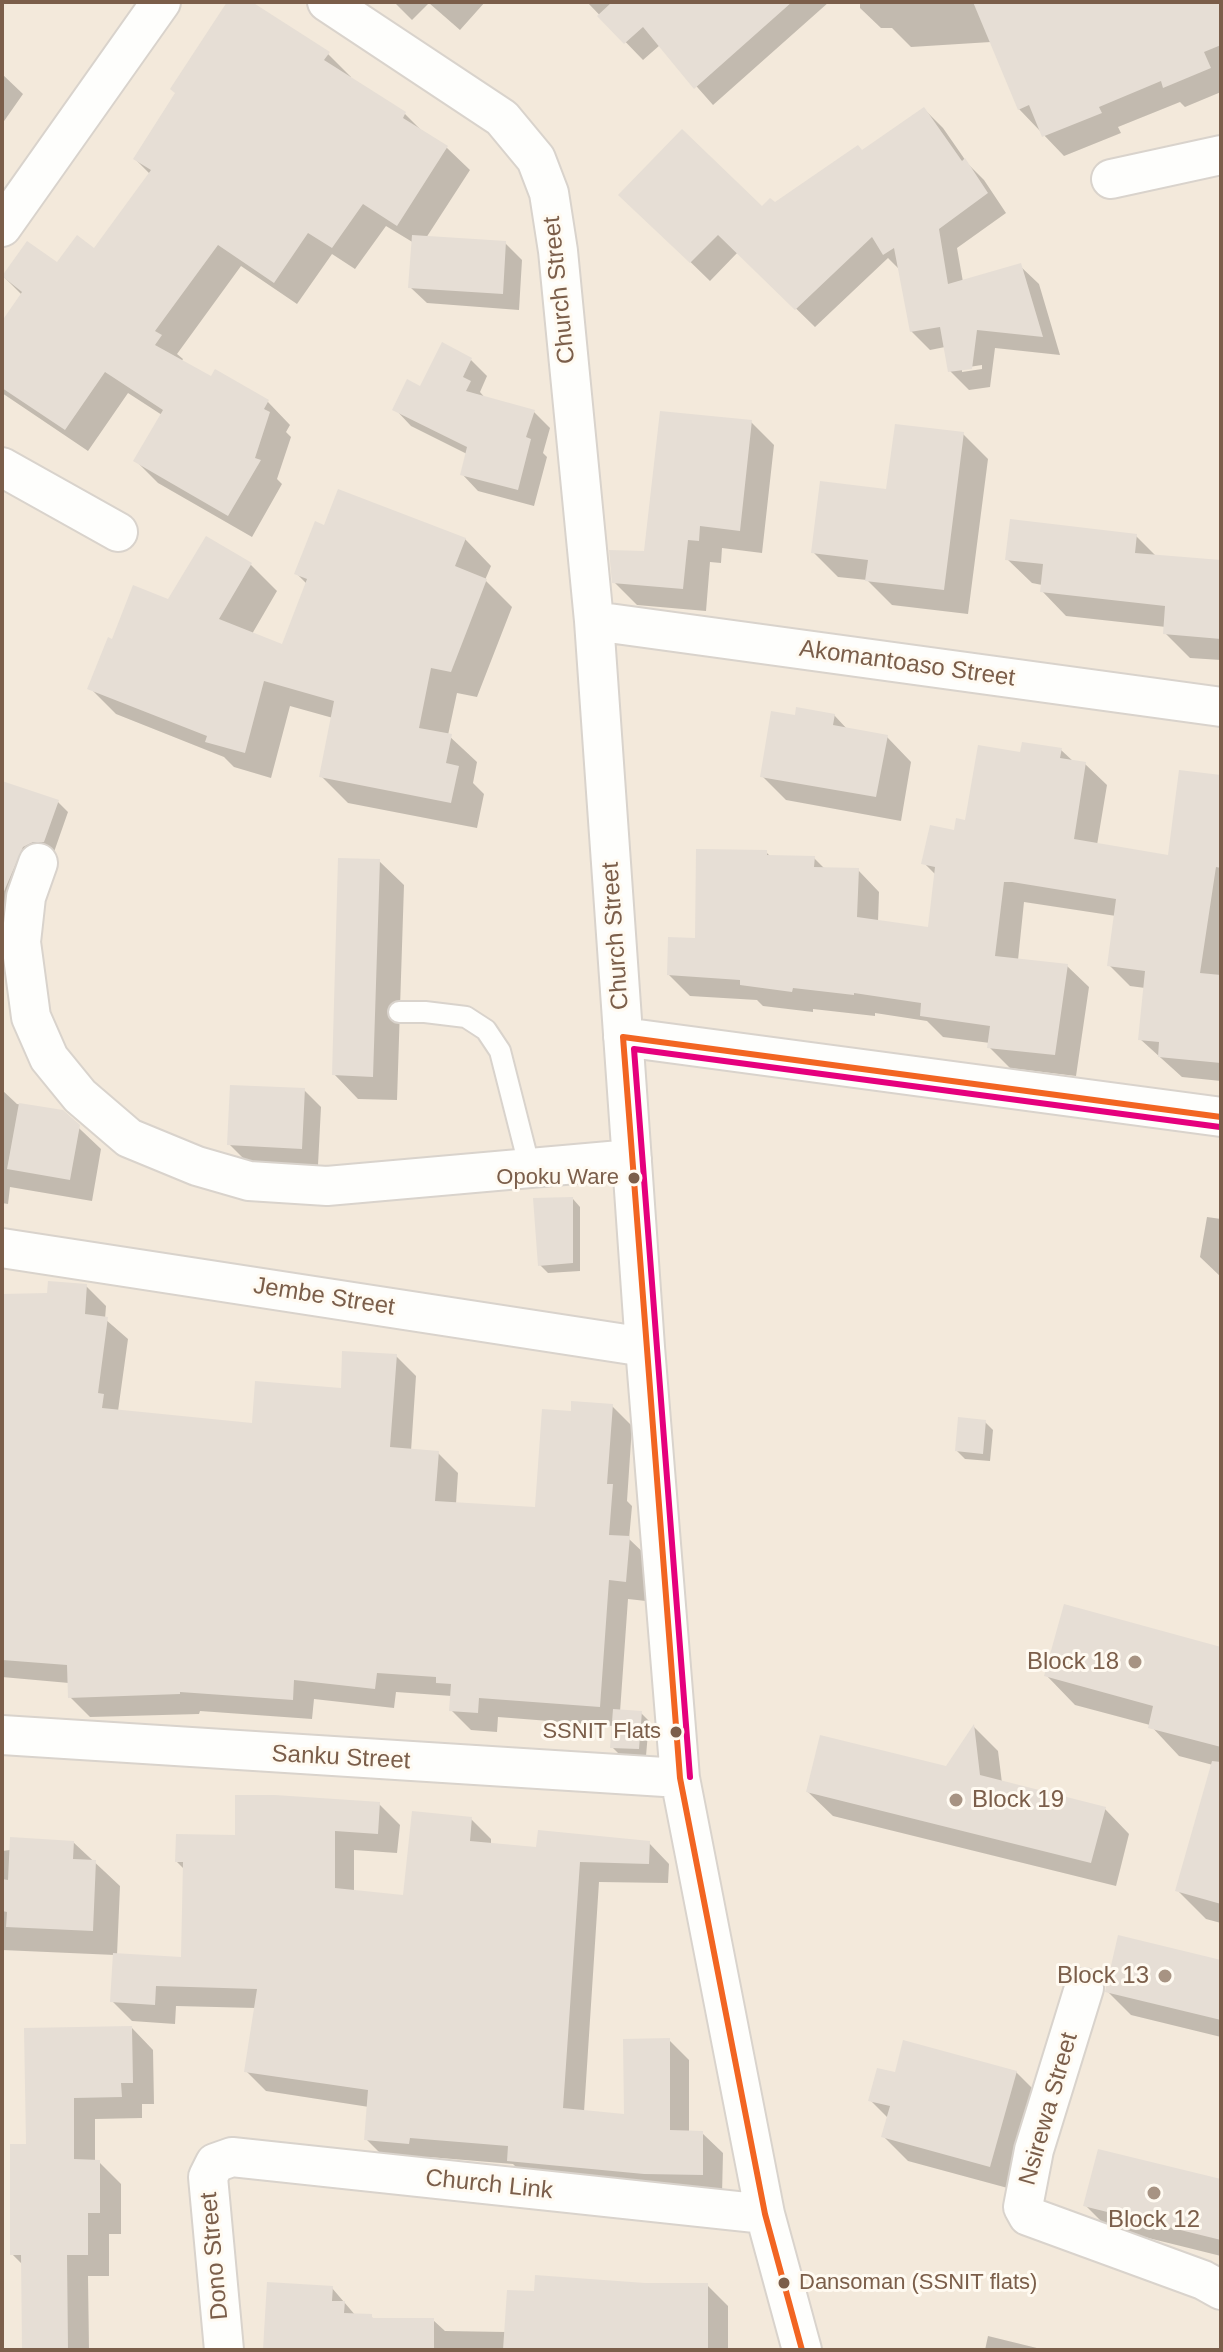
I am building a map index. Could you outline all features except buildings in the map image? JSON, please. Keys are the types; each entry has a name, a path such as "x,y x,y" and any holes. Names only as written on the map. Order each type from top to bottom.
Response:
{"street":[{"path":"2,227 161,2"},
{"name":"Church Street","path":"327,2 502,118 536,159 549,193 558,251 594,621 645,1347 680,1778 765,2214 802,2350"},
{"path":"1111,179 1221,155"},
{"path":"2,467 118,532"},
{"name":"Akomantoaso Street","path":"594,621 1221,707"},
{"path":"38,863 26,897 21,942 31,1017 49,1058 80,1096 129,1138 197,1166 249,1181 327,1186 632,1159"},
{"path":"623,1037 1221,1117"},
{"name":"Jembe Street","path":"2,1248 645,1347"},
{"name":"Sanku Street","path":"2,1735 680,1778"},
{"name":"Nsirewa Street","path":"1084,1988 1034,2150 1023,2207 1028,2216 1203,2280 1221,2290"},
{"name":"Church Link","path":"215,2163 232,2157 765,2214"},
{"name":"Dono Street","path":"215,2163 208,2177 224,2350"}],"lane":[{"path":"399,1012 466,1017 486,1030 500,1051 530,1169"}],"shaded area":[{"path":"2,2 1221,2 1221,2350 2,2350"}],"transit line":[{"path":"802,2350 765,2214 680,1778 623,1037 1221,1117"},
{"path":"690,1777 634,1049 1220,1127"}],"place":[{"name":"Opoku Ware","path":"634,1178"},
{"name":"Block 18","path":"1135,1662"},
{"name":"SSNIT Flats","path":"676,1732"},
{"name":"Block 19","path":"956,1800"},
{"name":"Block 13","path":"1165,1976"},
{"name":"Block 12","path":"1154,2193"},
{"name":"Dansoman (SSNIT flats)","path":"784,2283"}]}
